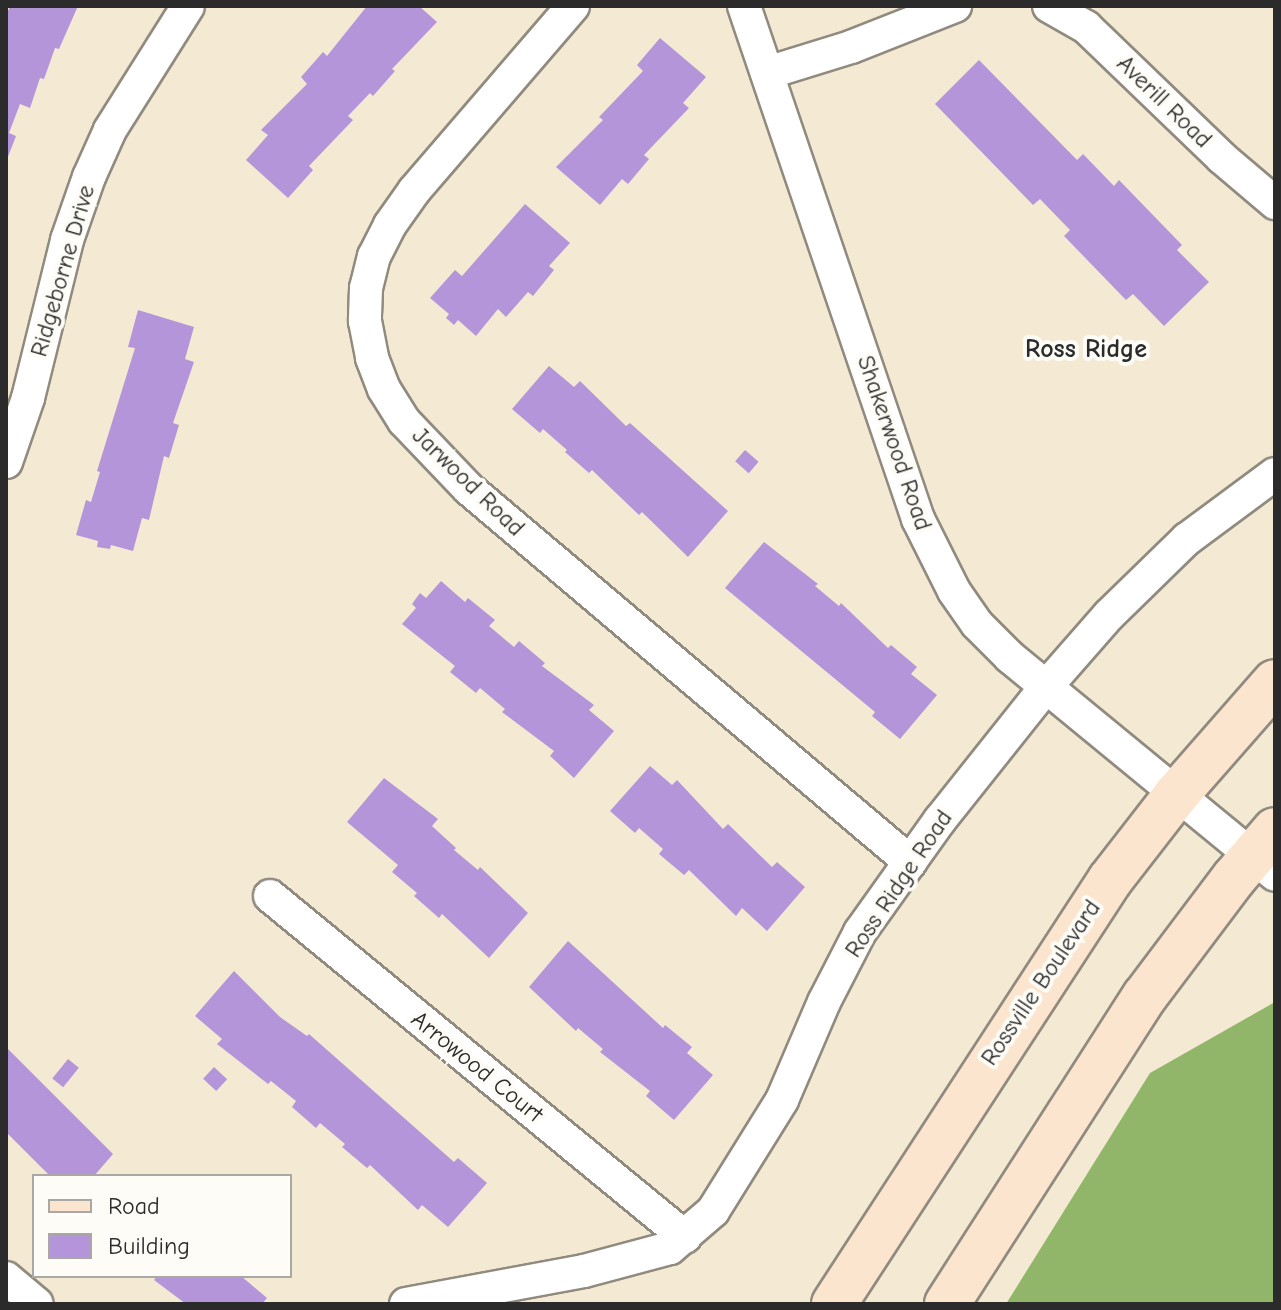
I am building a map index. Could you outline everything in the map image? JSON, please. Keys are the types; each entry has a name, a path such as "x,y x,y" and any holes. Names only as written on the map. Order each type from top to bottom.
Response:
{"main road":[{"name":"Rossville Boulevard","path":"834,1304 1110,880 1176,795 1275,682"},
{"path":"947,1304 1145,996 1267,854"}],"street":[{"name":"Ridgeborne Drive","path":"6,462 28,398 67,240 89,177 110,130 188,6"},
{"name":"Jarwood Road","path":"573,6 414,191 374,256 366,288 365,321 372,358 384,389 404,421 469,489 910,862"},
{"name":"Shakerwood Road","path":"744,6 918,519 954,591 977,624 1045,688 1176,795 1267,854"},
{"path":"767,73 851,47 955,6"},
{"name":"Averill Road","path":"1061,9 1086,27 1222,158 1275,203"},
{"name":"Ross Ridge Road","path":"406,1304 584,1271 670,1248 713,1211 738,1176 782,1100 824,1002 860,932 910,862 1045,688 1154,569 1219,512 1275,474"},
{"name":"Arrowood Court","path":"270,896 685,1237"},
{"path":"6,1278 37,1304"}],"green space":[{"path":"1275,1002 1275,1304 1006,1304 1150,1073"}],"building":[{"path":"10,6 78,6 59,49 55,48 44,79 40,78 30,108 20,104 9,133 16,136 6,162 6,16"},
{"path":"367,6 419,6 437,22 392,69 395,71 373,96 370,93 348,116 353,120 309,166 313,170 288,198 246,160 268,135 261,130 307,84 301,77 323,52 327,56"},
{"path":"660,38 706,77 683,103 689,108 644,155 649,159 628,184 622,179 600,205 556,167 603,120 599,117 643,71 637,65"},
{"path":"979,60 1077,160 1083,154 1114,186 1119,180 1182,245 1177,250 1209,282 1164,326 1133,294 1126,300 1064,236 1070,230 1040,199 1033,205 935,104"},
{"path":"525,204 570,243 549,266 554,270 533,296 528,292 506,317 498,309 476,336 458,320 454,325 446,318 449,314 430,298 455,270 462,276"},
{"path":"138,310 194,327 185,359 194,362 173,423 179,425 169,458 164,456 149,520 142,518 133,551 111,545 110,549 97,547 98,541 76,535 86,500 91,502 100,472 97,471 135,348 128,347"},
{"path":"549,366 574,387 580,381 626,426 630,423 728,511 688,557 642,512 639,515 592,470 589,473 565,452 567,450 543,429 540,433 512,409"},
{"path":"745,450 759,462 749,473 735,461"},
{"path":"764,542 818,584 815,586 839,606 841,603 888,648 891,645 917,667 911,674 937,695 900,739 872,716 875,712 725,588"},
{"path":"441,581 465,602 468,598 495,620 489,626 514,647 519,641 545,663 542,666 594,705 589,710 614,731 574,778 550,756 554,751 502,712 505,709 480,688 476,693 450,672 455,666 402,624 416,608 412,604 420,593 426,598"},
{"path":"650,766 672,785 677,780 723,829 728,824 772,867 777,862 805,887 767,931 742,908 736,916 689,870 684,875 659,854 663,849 639,828 635,833 610,811"},
{"path":"384,778 438,819 432,826 456,848 454,850 478,870 480,867 528,913 489,958 442,914 439,918 414,896 417,893 392,872 398,865 347,822"},
{"path":"568,941 663,1028 665,1025 692,1047 687,1053 713,1075 674,1120 646,1096 650,1091 600,1052 603,1049 578,1028 576,1031 529,987"},
{"path":"234,971 280,1017 307,1036 309,1034 454,1162 458,1158 487,1183 448,1227 422,1205 418,1210 370,1165 367,1168 342,1147 345,1144 320,1123 316,1128 292,1107 296,1101 271,1081 268,1084 217,1044 222,1039 195,1016"},
{"path":"6,1047 113,1154 96,1174 48,1174 6,1132"},
{"path":"68,1059 79,1068 63,1087 52,1078"},
{"path":"214,1067 227,1079 216,1091 203,1079"},
{"path":"243,1278 267,1298 262,1304 186,1304 154,1280"}],"district":[{"name":"Ross Ridge","path":"1086,350"}]}
